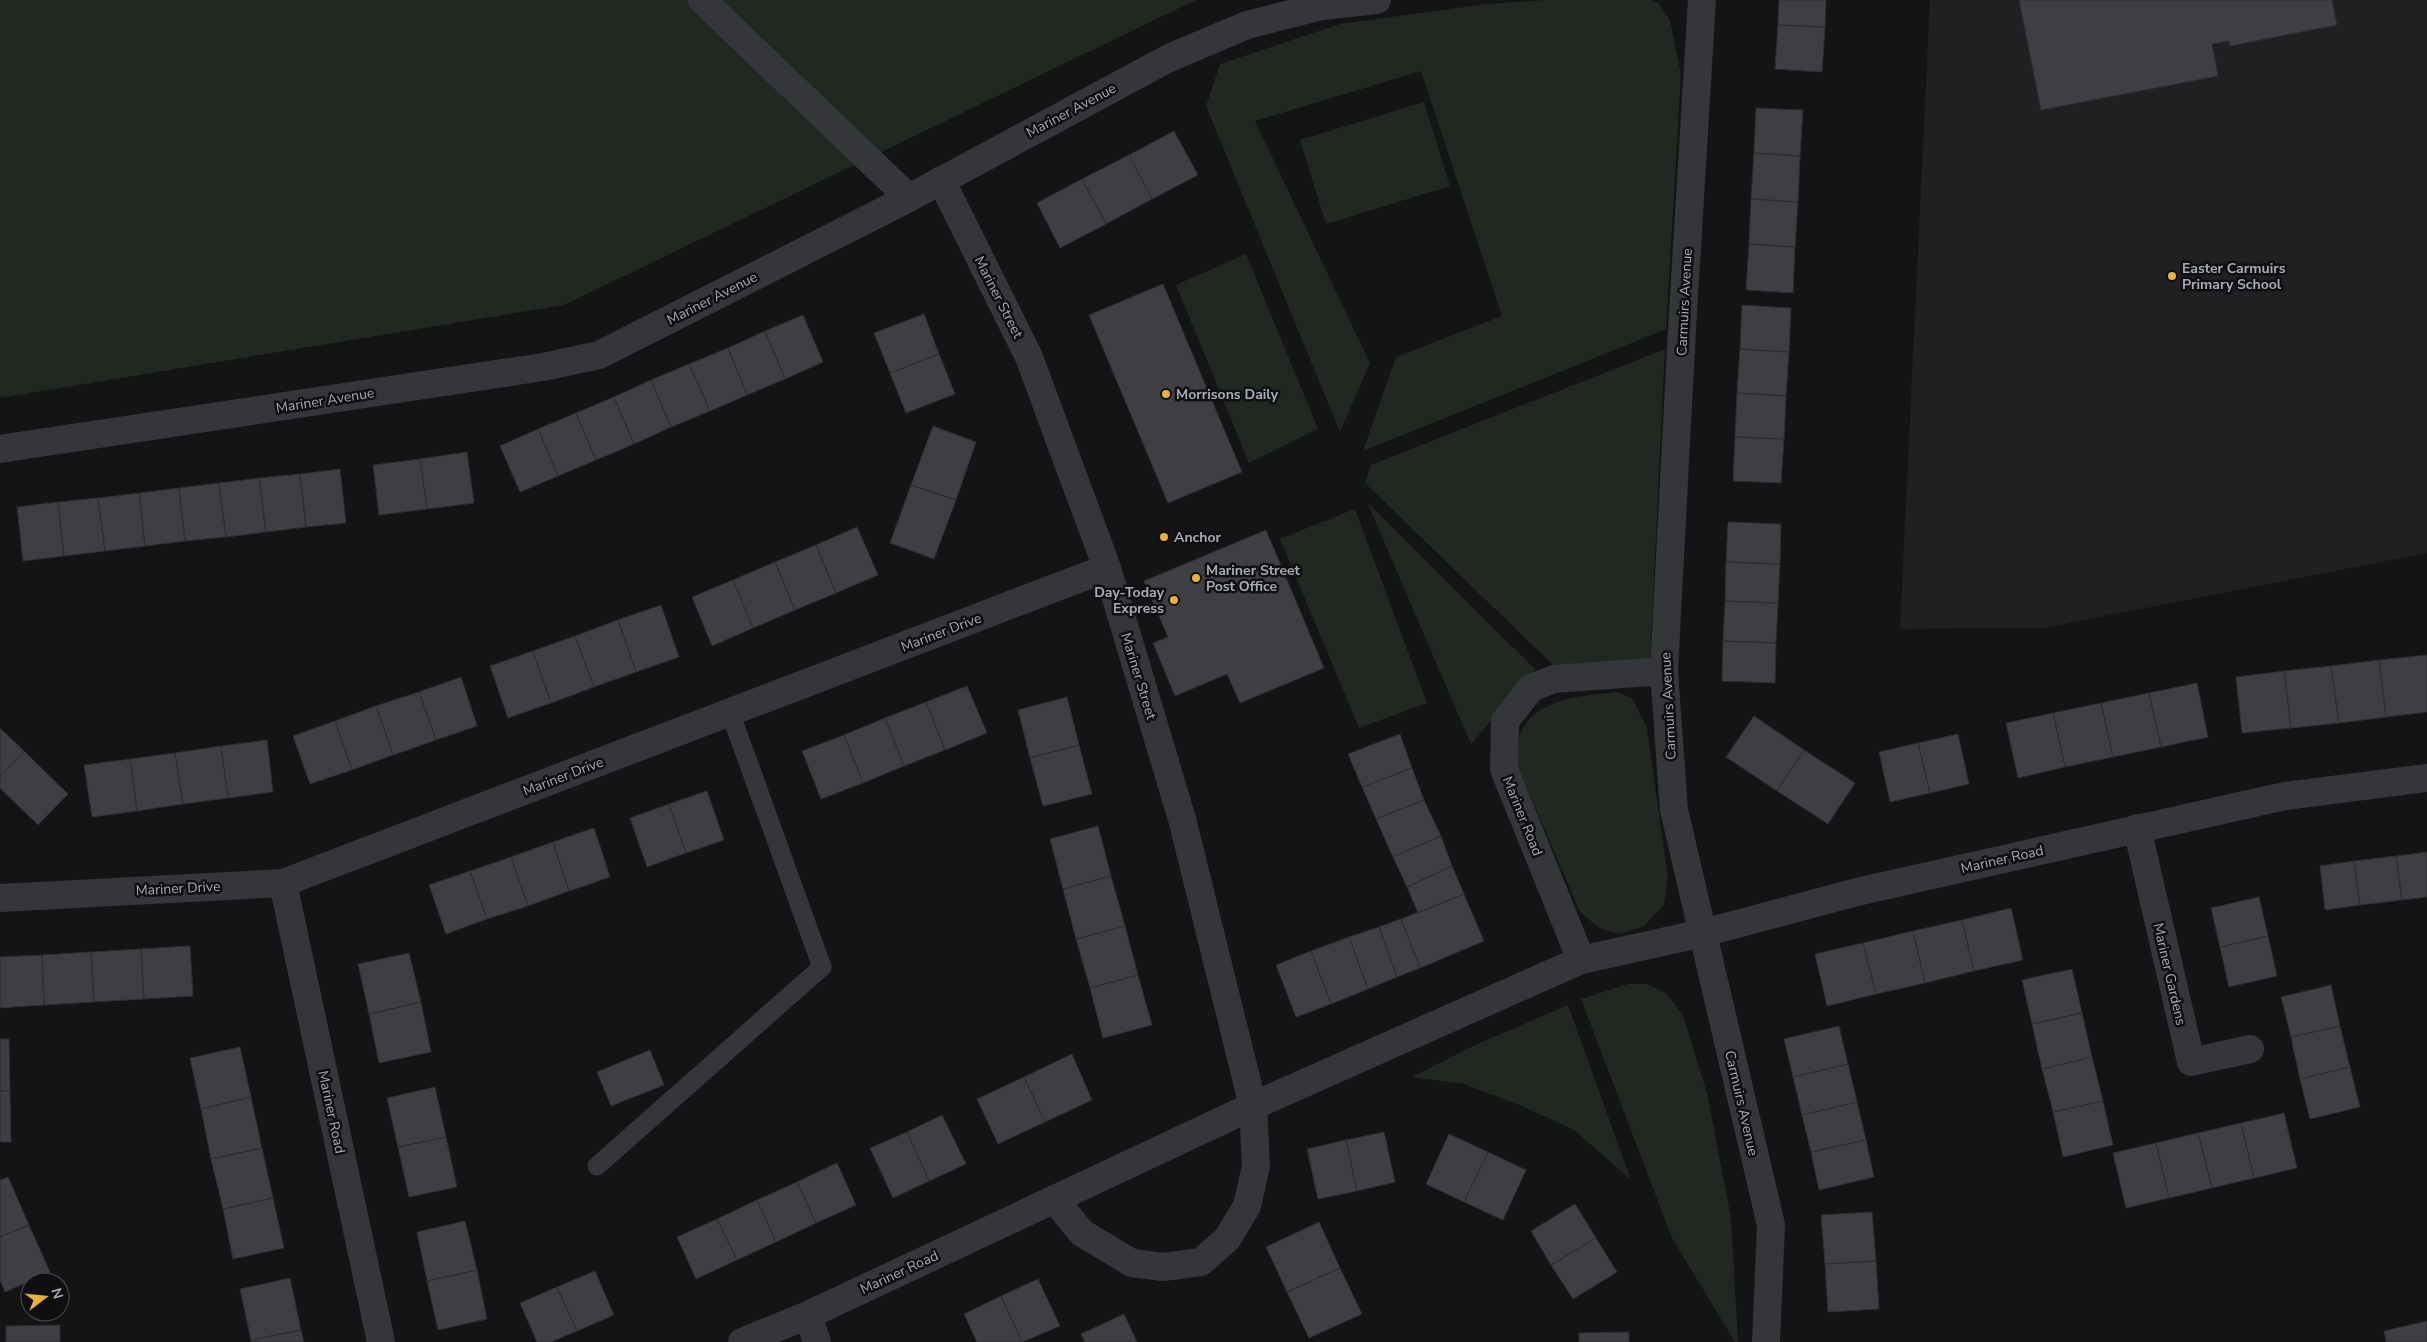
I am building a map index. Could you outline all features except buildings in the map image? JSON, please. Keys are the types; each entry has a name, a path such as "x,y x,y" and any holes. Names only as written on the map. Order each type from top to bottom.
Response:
{"street":[{"path":"702,0 909,198"},
{"name":"Mariner Avenue","path":"0,449 543,367 599,355 909,198 1168,58 1247,25 1322,6 1377,0"},
{"name":"Carmuirs Avenue","path":"1702,0 1664,671 1674,810 1771,1225 1766,1342"},
{"name":"Mariner Street","path":"941,180 1029,357 1107,568 1182,819 1253,1106"},
{"name":"Mariner Drive","path":"0,898 283,883 1107,568"},
{"name":"Mariner Road","path":"1581,960 1504,769 1504,721 1531,688 1554,679 1664,671"},
{"name":"Mariner Road","path":"742,1342 808,1315 1253,1106 1581,960 1703,934 1862,891 2285,796 2427,778"},
{"name":"Mariner Gardens","path":"2137,828 2191,1062 2250,1049"},
{"name":"Mariner Road","path":"283,883 381,1342"},
{"path":"1054,1199 1082,1233 1132,1264 1164,1267 1201,1262 1227,1239 1247,1206 1256,1166 1253,1106"},
{"path":"808,1315 817,1342"}],"lane":[{"path":"597,1166 822,967 730,712"}],"shaded area":[{"path":"0,0 1196,0 564,305 0,398"},
{"path":"1545,0 1651,0 1659,4 1670,20 1681,75 1666,329 1363,451 1396,357 1502,316 1421,71 1255,121 1370,363 1340,432 1206,106 1220,64 1340,24 1486,4"},
{"name":"Easter Carmuirs Primary School","path":"1930,0 2427,0 2427,553 2044,628 1900,629"},
{"path":"1424,102 1450,186 1326,224 1300,140"},
{"path":"1246,254 1318,429 1249,463 1176,285"},
{"path":"1665,349 1650,661 1558,670 1365,483 1371,465"},
{"path":"1367,502 1535,669 1471,744"},
{"path":"1355,509 1427,703 1359,728 1280,539"},
{"path":"1617,692 1632,698 1647,728 1668,878 1664,905 1644,926 1619,934 1599,928 1580,912 1517,765 1518,742 1523,727 1532,716 1558,702 1588,695"},
{"path":"1628,984 1647,984 1666,993 1683,1015 1707,1093 1731,1218 1738,1342 1735,1342 1672,1238 1581,999"},
{"path":"1568,1005 1631,1180 1574,1130 1522,1106 1464,1084 1412,1077 1473,1046"}],"place":[{"name":"Easter Carmuirs Primary School","path":"2172,276"},
{"name":"Morrisons Daily","path":"1166,394"},
{"name":"Anchor","path":"1164,537"},
{"name":"Mariner Street Post Office","path":"1196,578"},
{"name":"Day-Today Express","path":"1174,600"}]}
